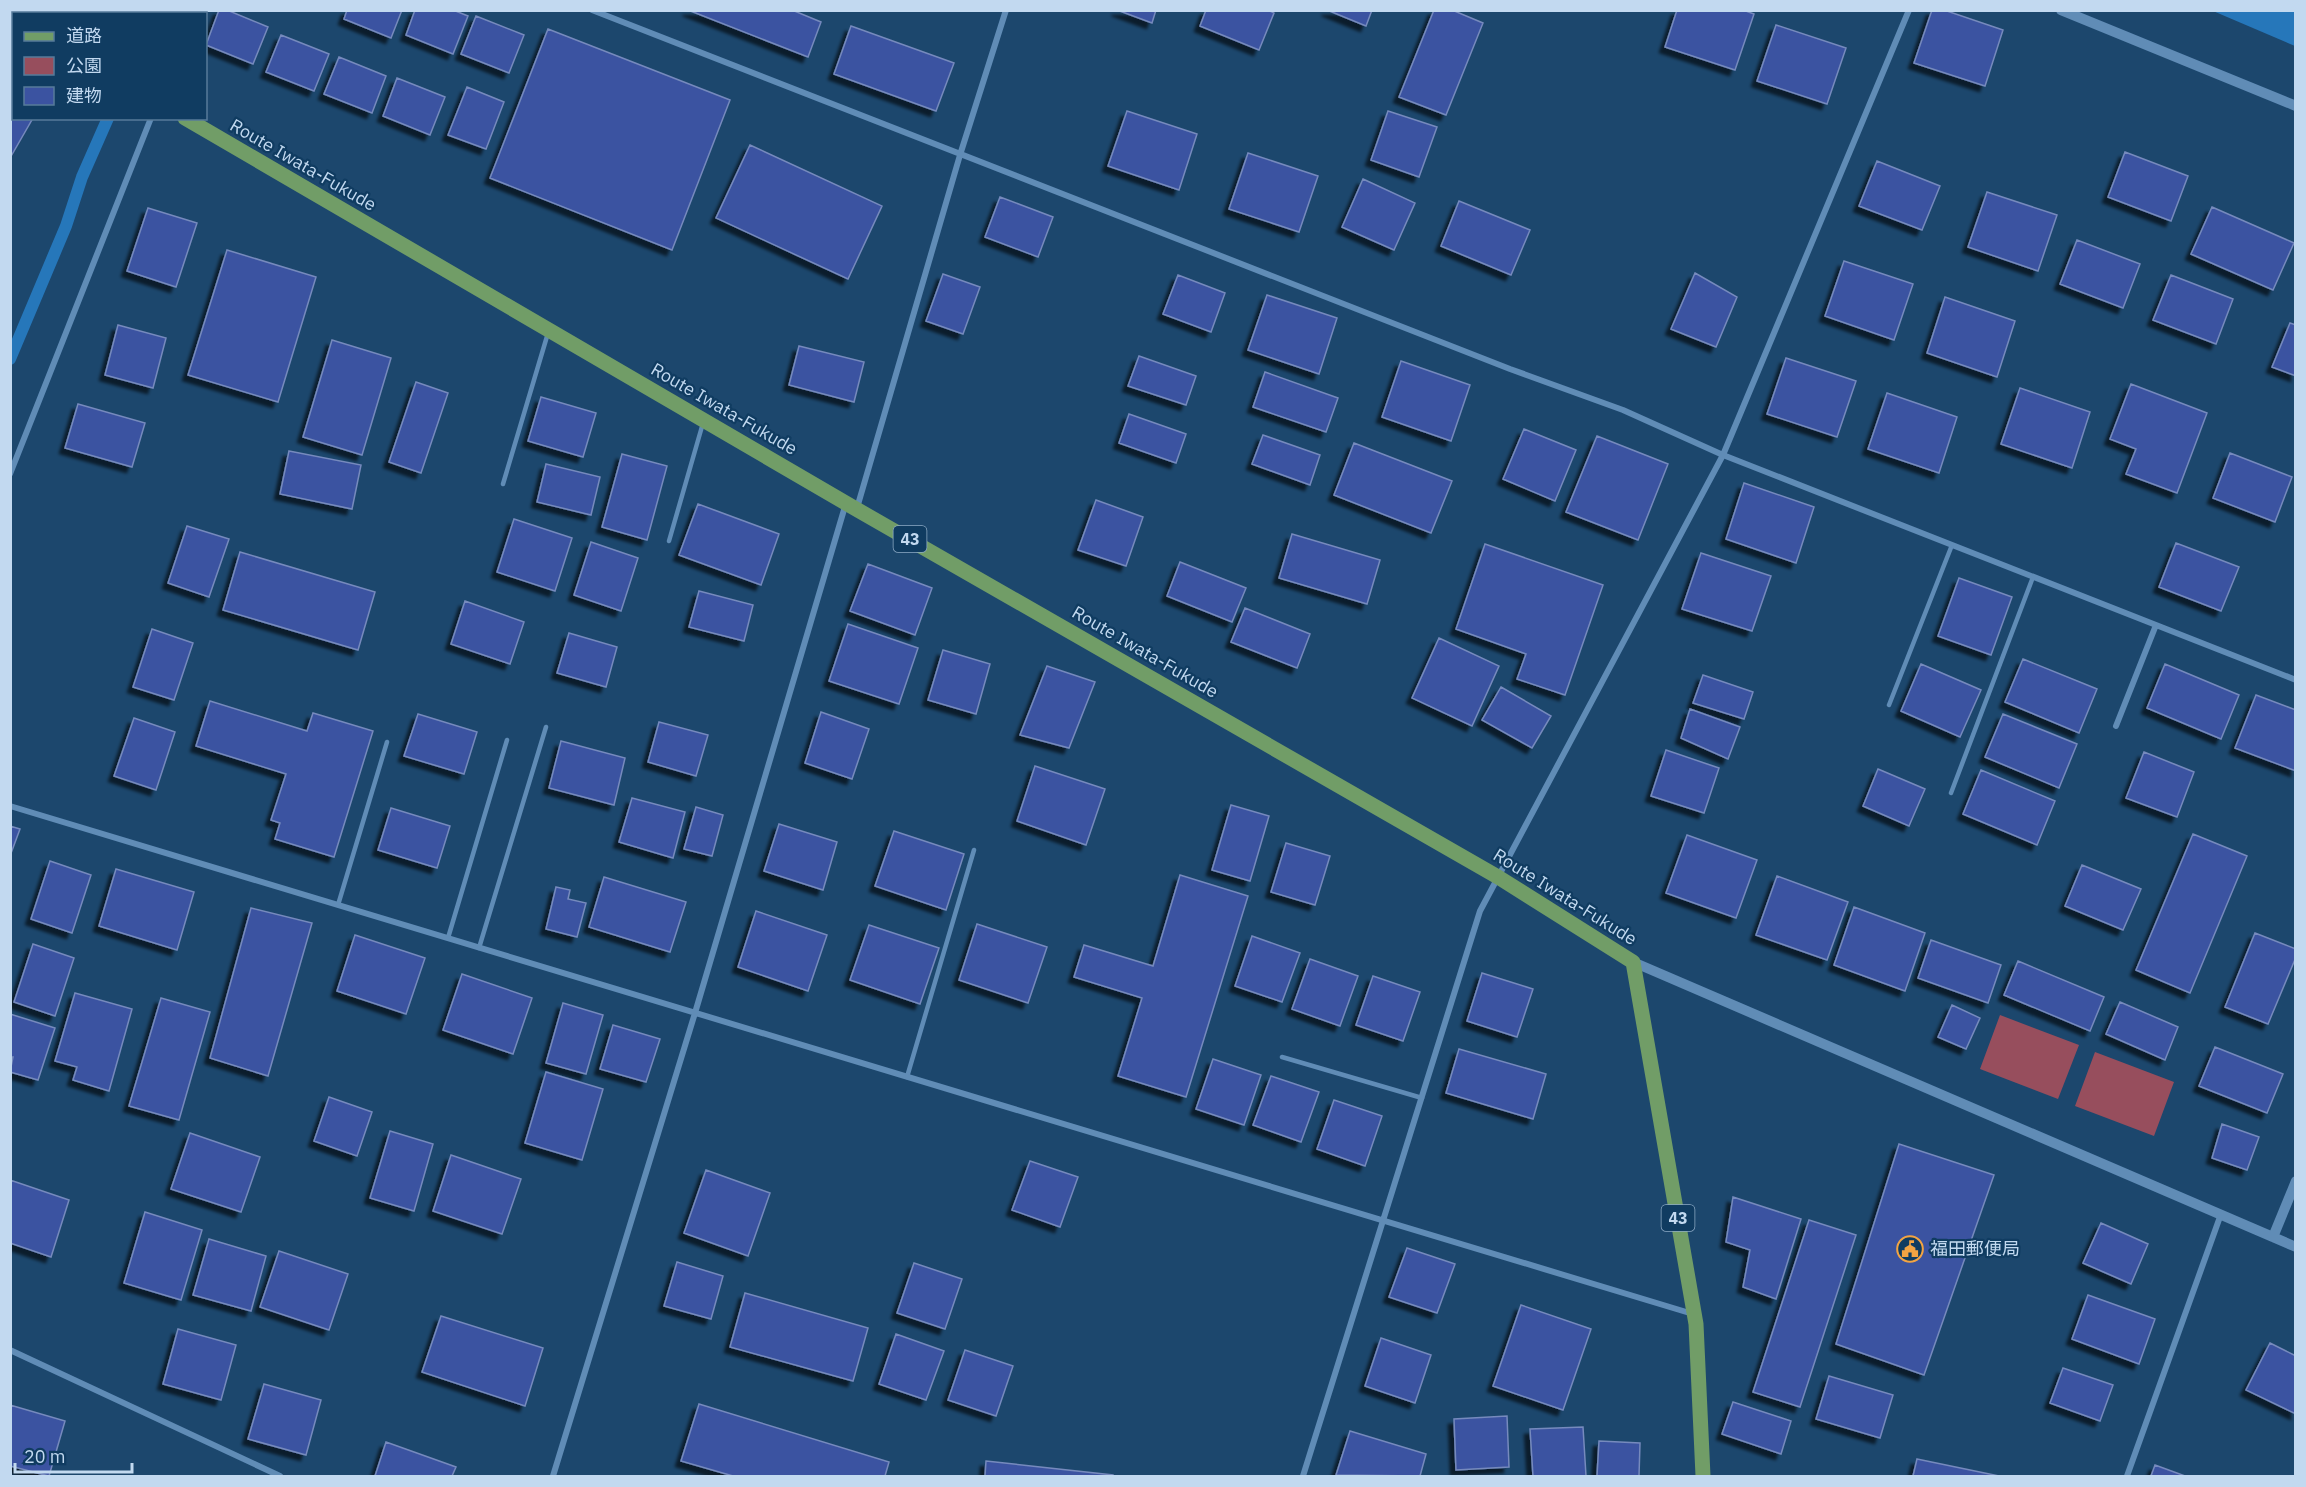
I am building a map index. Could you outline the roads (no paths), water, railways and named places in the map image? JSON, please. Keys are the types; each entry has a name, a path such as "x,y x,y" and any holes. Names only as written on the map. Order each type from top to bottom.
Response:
{"main road":[{"name":"Route Iwata-Fukude","path":"188,120 851,506 1498,877 1633,962 1694,1314 1703,1476"}],"street":[{"path":"592,10 1499,365 1623,410 1723,455 2295,680"},
{"path":"552,1476 1006,10"},
{"path":"1303,1476 1480,910 1723,455 1909,10"},
{"path":"2061,10 2295,106"},
{"path":"10,474 150,120"},
{"path":"2116,726 2156,625"},
{"path":"10,806 1694,1314"},
{"path":"1633,962 2295,1247"},
{"path":"2273,1237 2295,1181"},
{"path":"2127,1476 2221,1214"},
{"path":"10,1350 280,1476"}],"lane":[{"path":"503,484 549,331"},
{"path":"669,541 704,420"},
{"path":"1889,705 1952,545"},
{"path":"1951,793 2033,577"},
{"path":"479,948 546,727"},
{"path":"448,938 507,740"},
{"path":"338,905 387,742"},
{"path":"908,1077 974,850"},
{"path":"1282,1057 1422,1098"}],"water":[{"path":"2213,11 2295,11 2295,46"}],"waterway":[{"path":"10,359 66,226 82,177 107,120"}],"place":[{"name":"福田郵便局","path":"1910,1249"}]}
